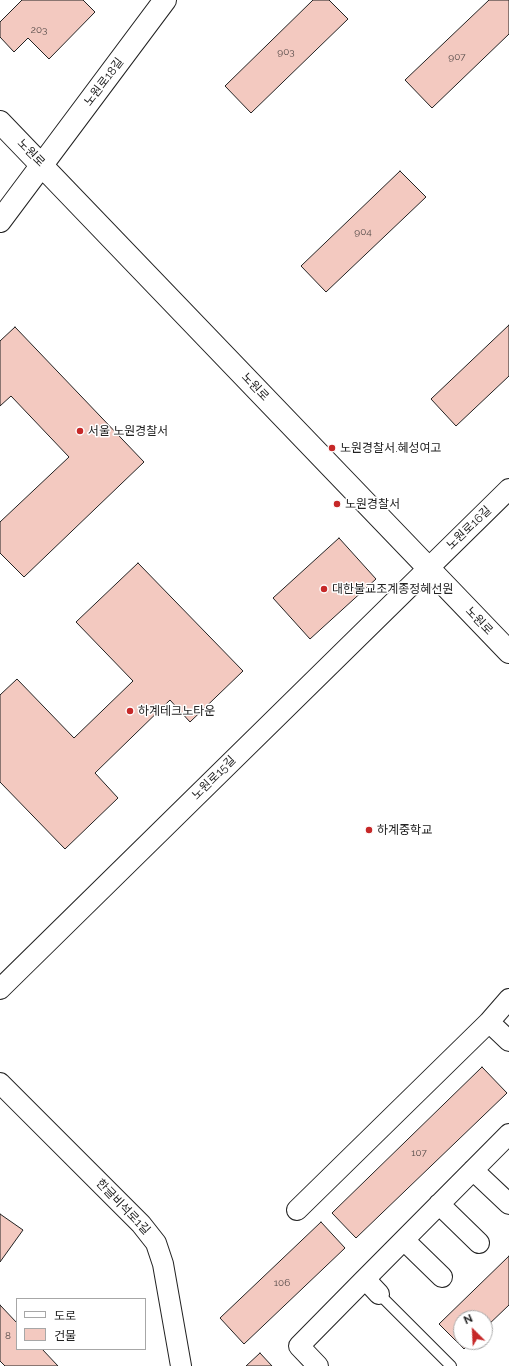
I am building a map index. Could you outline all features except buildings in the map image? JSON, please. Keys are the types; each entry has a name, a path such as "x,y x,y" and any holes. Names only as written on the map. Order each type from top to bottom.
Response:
{"main road":[{"name":"노원로18길","path":"0,221 165,0"},
{"name":"노원로","path":"0,122 509,652"}],"street":[{"name":"노원로16길","path":"428,568 509,489"},
{"name":"노원로15길","path":"0,990 428,568"},
{"path":"297,1210 489,1022 509,999"},
{"path":"489,1022 509,1041"},
{"name":"한글비석로1길","path":"0,1082 140,1224 156,1243 163,1264 180,1366"},
{"path":"318,1366 299,1346 509,1134"},
{"path":"473,1170 509,1204"},
{"path":"439,1204 479,1243"},
{"path":"404,1240 442,1277"},
{"path":"365,1279 380,1294"}],"lane":[{"path":"380,1294 451,1366"}],"place":[{"name":"서울 노원경찰서","path":"80,431"},
{"name":"노원경찰서.혜성여고","path":"332,448"},
{"name":"노원경찰서","path":"337,504"},
{"name":"대한불교조계종정혜선원","path":"324,589"},
{"name":"하계테크노타운","path":"130,711"},
{"name":"하계중학교","path":"369,830"}]}
